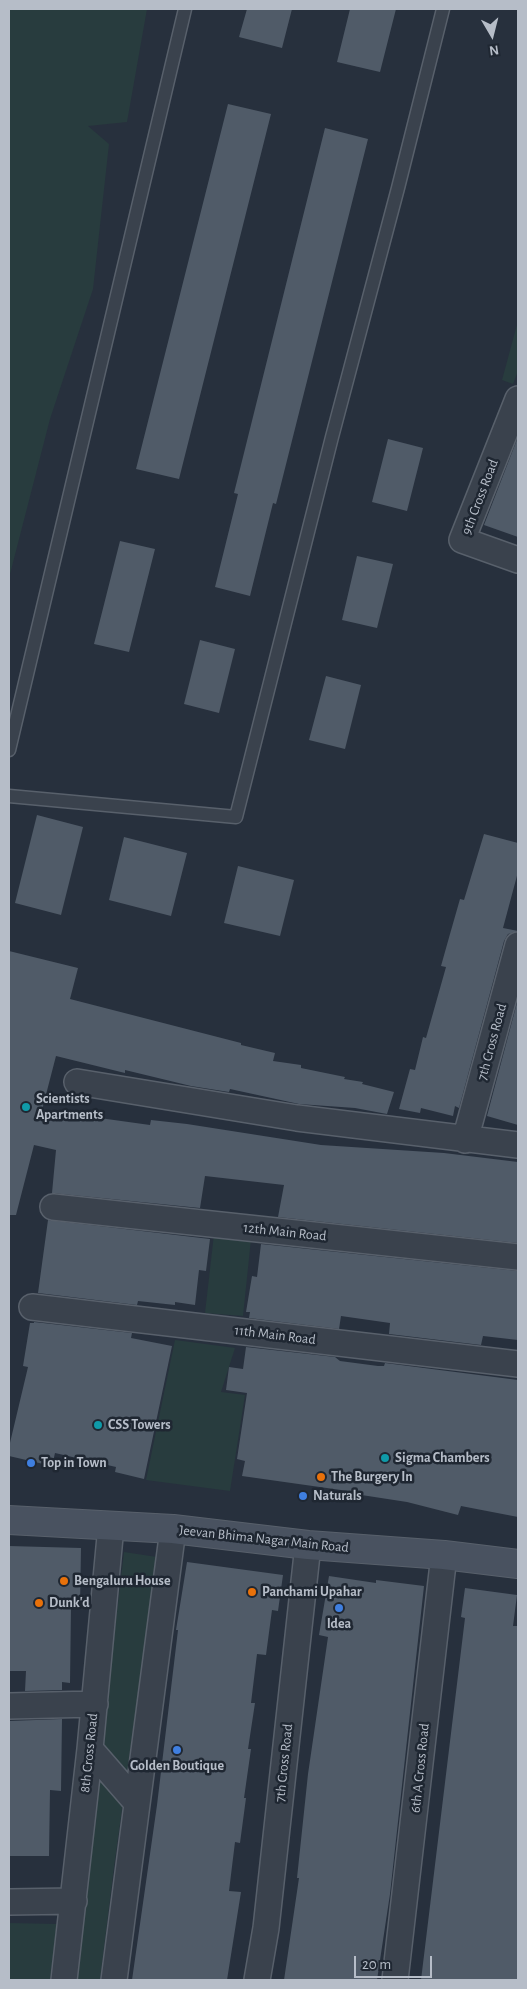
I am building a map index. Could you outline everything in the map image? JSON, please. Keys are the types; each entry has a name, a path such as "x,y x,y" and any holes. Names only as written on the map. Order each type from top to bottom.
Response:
{"main road":[{"name":"Jeevan Bhima Nagar Main Road","path":"9,1520 173,1529 308,1545 444,1555 518,1564"}],"street":[{"name":"9th Cross Road","path":"518,400 462,540 518,560"},
{"name":"7th Cross Road","path":"465,1140 518,944"},
{"path":"77,1082 297,1118 518,1145"},
{"name":"12th Main Road","path":"53,1208 518,1257"},
{"name":"11th Main Road","path":"32,1307 518,1364"},
{"name":"8th Cross Road","path":"64,1980 90,1749 111,1526"},
{"path":"114,1980 173,1529"},
{"name":"7th Cross Road","path":"257,1980 266,1928 308,1545"},
{"name":"6th A Cross Road","path":"395,1980 444,1555"},
{"path":"9,1706 94,1704"},
{"path":"90,1749 137,1803"},
{"path":"9,1902 74,1901"}],"lane":[{"path":"9,750 185,9"},
{"path":"9,796 236,818 443,9"}],"green space":[{"path":"9,9 147,9 127,122 88,126 109,144 93,289 50,419 9,578"},
{"path":"518,321 518,371 513,384 502,380"},
{"path":"214,1234 251,1239 243,1316 205,1313"},
{"path":"175,1340 235,1348 221,1392 245,1395 230,1491 146,1480"},
{"path":"124,1552 157,1557 100,1980 74,1980"},
{"path":"9,1923 57,1924 50,1980 9,1980"}],"building":[{"path":"247,9 292,9 282,48 239,37"},
{"path":"350,9 396,9 380,72 337,62"},
{"path":"228,104 271,114 179,479 136,469"},
{"path":"325,128 368,139 276,504 273,503 250,596 215,587 238,494 234,493"},
{"path":"518,437 518,537 484,525"},
{"path":"388,439 423,448 407,511 372,502"},
{"path":"120,541 155,549 129,652 94,644"},
{"path":"357,556 393,564 377,628 342,620"},
{"path":"200,640 235,649 219,713 184,704"},
{"path":"326,676 361,685 345,749 309,740"},
{"path":"37,815 83,827 61,915 15,903"},
{"path":"484,834 518,843 518,872 503,928 518,931 508,934 504,941 459,1108 455,1106 453,1116 421,1108 420,1113 399,1109 410,1069 415,1070 423,1037 426,1038 446,967 441,966 450,934 460,899 464,900"},
{"path":"124,837 187,853 171,916 109,900"},
{"path":"238,866 294,880 280,936 224,923"},
{"path":"9,951 78,968 70,999 241,1043 241,1045 275,1053 273,1061 301,1065 301,1068 345,1077 344,1079 363,1082 362,1084 394,1092 387,1114 355,1108 299,1104 230,1089 229,1092 191,1086 125,1070 125,1073 56,1056 42,1110 150,1125 151,1120 187,1124 321,1145 444,1153 518,1162 518,1243 278,1217 284,1185 205,1176 200,1208 52,1193 56,1150 34,1145 16,1215 9,1215"},
{"path":"518,999 518,1125 487,1116"},
{"path":"48,1220 210,1239 206,1271 199,1270 195,1305 175,1302 175,1305 138,1301 137,1305 38,1293"},
{"path":"261,1244 518,1271 518,1340 483,1336 481,1345 389,1334 390,1323 341,1316 339,1329 249,1318 250,1312 246,1312 252,1276 257,1277"},
{"path":"30,1323 132,1333 131,1338 172,1346 144,1479 115,1472 116,1467 55,1453 52,1466 9,1456 9,1447 28,1367 23,1366"},
{"path":"246,1347 335,1357 340,1361 378,1366 384,1366 385,1363 518,1380 518,1517 461,1506 458,1515 407,1502 355,1494 355,1492 242,1476 245,1461 237,1459 247,1393 226,1390 229,1367 243,1369"},
{"path":"9,1546 81,1548 80,1607 71,1607 70,1683 62,1682 62,1690 25,1691 26,1671 9,1671"},
{"path":"187,1562 283,1575 278,1611 272,1610 266,1655 257,1654 251,1703 255,1703 248,1749 251,1749 244,1798 246,1798 240,1843 235,1842 229,1891 241,1892 227,1980 132,1980 157,1805 178,1630 176,1630"},
{"path":"329,1576 376,1583 376,1580 424,1586 390,1894 377,1980 284,1980 299,1878 297,1878 308,1774 328,1637 319,1635"},
{"path":"465,1588 517,1595 513,1626 518,1626 518,1980 421,1980 465,1618 461,1617"},
{"path":"62,1719 61,1791 50,1790 49,1856 9,1856 9,1721"}],"place":[{"name":"Scientists Apartments","path":"26,1107"},
{"name":"CSS Towers","path":"98,1425"},
{"name":"Sigma Chambers","path":"385,1458"},
{"name":"Top in Town","path":"31,1463"},
{"name":"The Burgery In","path":"321,1477"},
{"name":"Naturals","path":"303,1496"},
{"name":"Bengaluru House","path":"64,1581"},
{"name":"Panchami Upahar","path":"252,1592"},
{"name":"Dunk'd","path":"39,1603"},
{"name":"Idea","path":"339,1608"},
{"name":"Golden Boutique","path":"177,1750"}]}
